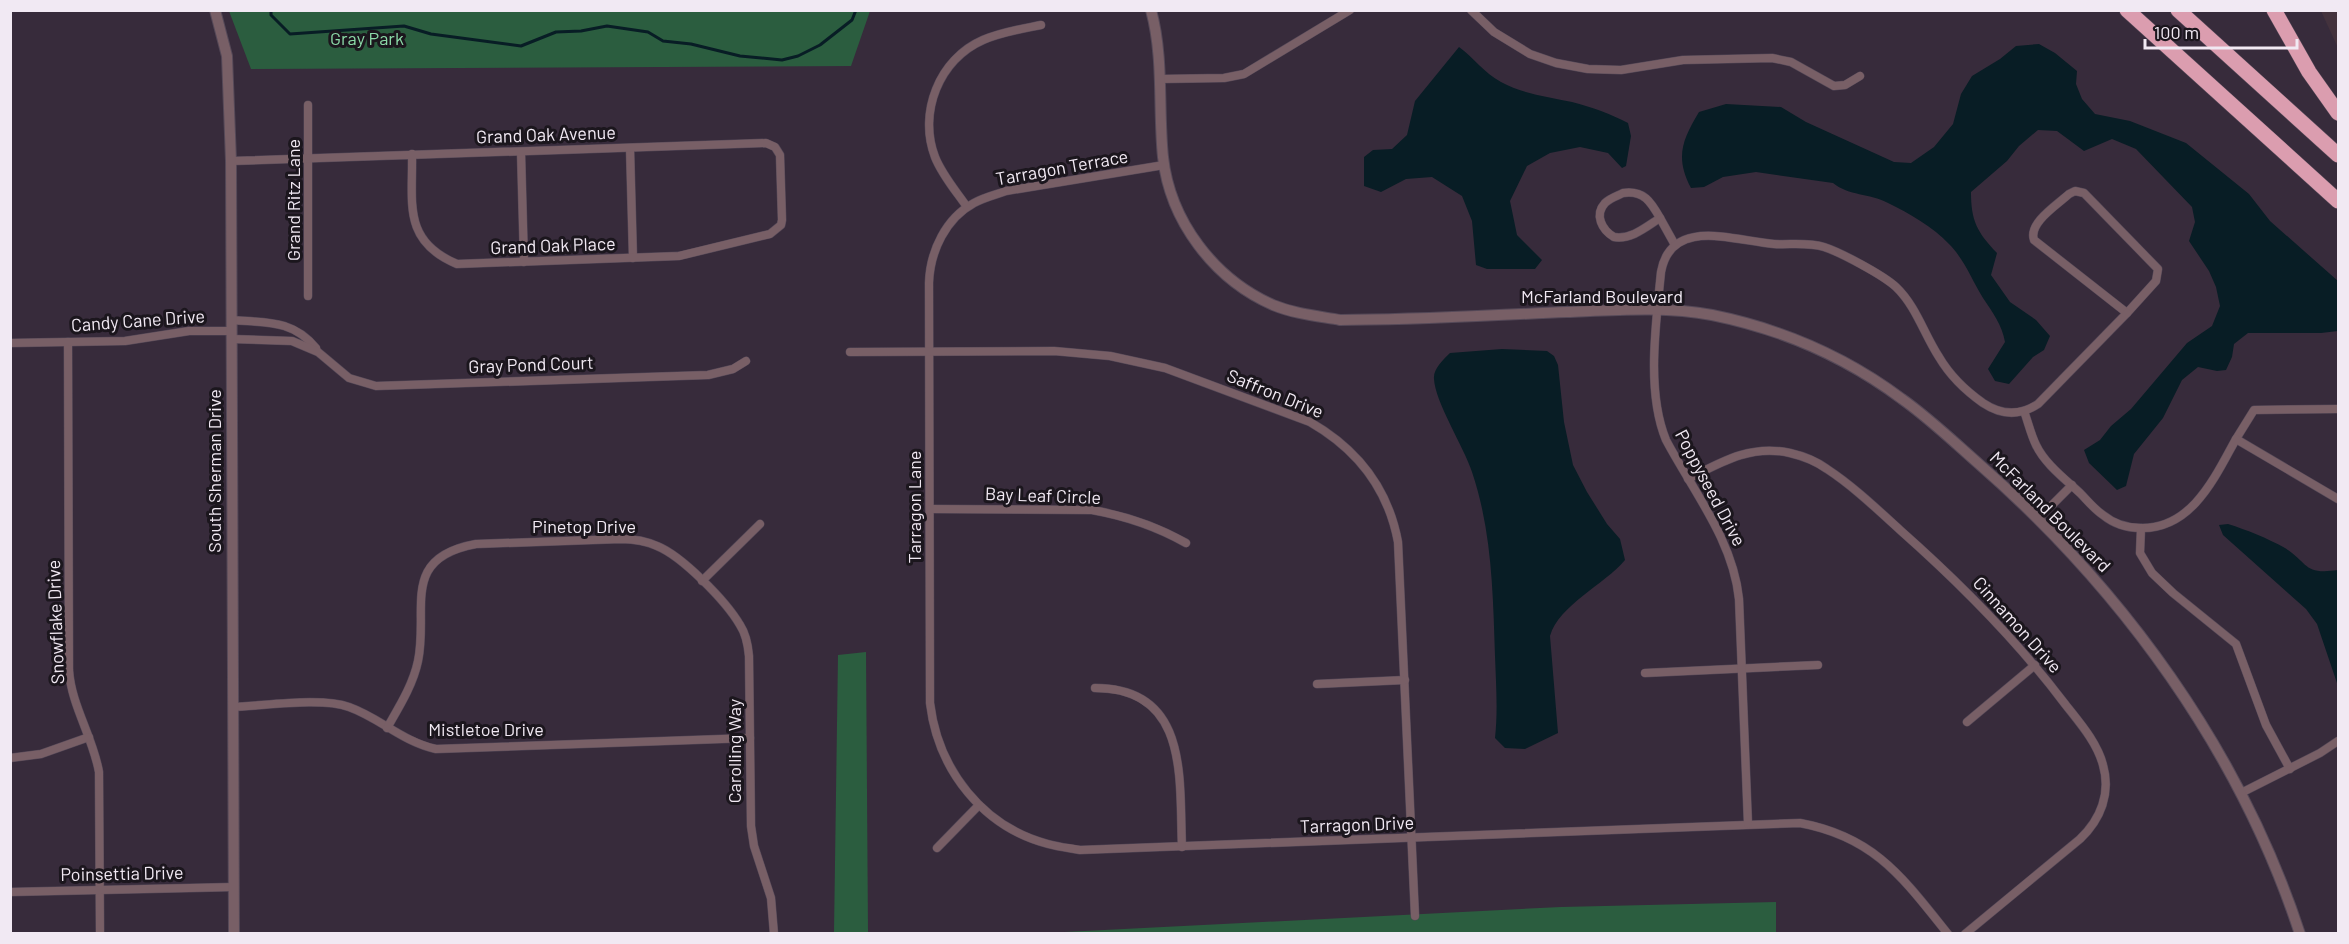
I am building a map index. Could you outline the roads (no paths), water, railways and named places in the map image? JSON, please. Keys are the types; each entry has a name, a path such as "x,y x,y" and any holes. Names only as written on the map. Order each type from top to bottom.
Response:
{"highway":[{"path":"2127,10 2338,201"},
{"path":"2178,10 2338,155"},
{"path":"2274,10 2309,72 2338,113"}],"street":[{"name":"South Sherman Drive","path":"215,10 224,38 228,63 231,161 234,933"},
{"name":"McFarland Boulevard","path":"1151,10 1158,50 1164,165 1180,216 1194,239 1212,261 1248,291 1272,304 1298,314 1349,320 1631,309 1705,314 1733,320 1790,338 1841,361 1886,387 1912,406 2001,483 2038,519 2075,557 2139,632 2187,701 2241,793 2277,872 2300,933"},
{"path":"1160,79 1224,78 1244,74 1350,10"},
{"path":"1471,10 1494,32 1530,54 1556,63 1588,69 1621,70 1683,60 1772,58 1791,62 1834,86 1845,85 1860,76"},
{"path":"967,207 939,166 931,144 929,117 938,85 950,65 971,46 1000,34 1041,25"},
{"name":"Grand Ritz Lane","path":"308,105 308,296"},
{"name":"Grand Oak Avenue","path":"231,161 770,144 777,150 781,160 782,220 776,230"},
{"path":"630,148 633,258"},
{"path":"521,152 524,262"},
{"name":"Grand Oak Place","path":"412,154 414,223 417,233 441,256 457,264 688,255 762,236 776,230"},
{"name":"Tarragon Terrace","path":"967,207 1006,191 1164,165"},
{"path":"1660,218 1635,234 1619,238 1605,231 1600,222 1600,214 1605,203 1623,194 1634,193 1650,201 1660,218 1675,245 1685,239 1700,235 1774,244 1811,245 1830,249 1881,276 1897,288 1911,306 1944,365 1981,402 1992,409 2003,412 2024,411 2044,399 2127,313 2156,282 2158,276 2157,267 2084,193 2073,192 2035,226 2032,233 2034,240 2127,313"},
{"name":"Tarragon Lane","path":"967,207 944,232 932,258 929,278 930,689 932,718 940,745 950,767 966,791 979,805"},
{"name":"Poppyseed Drive","path":"1675,245 1668,253 1661,268 1654,390 1657,414 1666,440 1731,561 1739,599 1748,824"},
{"name":"Gray Pond Court","path":"231,330 292,327 305,336 348,378 376,386 708,375 733,369 746,361"},
{"name":"Candy Cane Drive","path":"10,343 132,340 189,331 231,330"},
{"name":"Gray Pond Court","path":"231,330 292,341 309,347 323,356"},
{"name":"Snowflake Drive","path":"68,342 69,676 97,760 100,778 100,933"},
{"name":"Saffron Drive","path":"850,352 1059,351 1133,360 1192,377 1310,422 1345,446 1367,470 1384,497 1392,519 1400,560 1415,916"},
{"path":"2024,411 2038,449 2100,514 2112,521 2141,528 2166,525 2191,508 2211,484 2254,410 2338,409"},
{"path":"2236,439 2338,499"},
{"name":"Cinnamon Drive","path":"1688,479 1731,457 1758,450 1791,453 1829,470 1872,504 1951,575 1988,612 2035,665 2078,720 2099,752 2106,776 2104,801 2099,815 2088,832 1965,933"},
{"path":"2038,519 2072,485"},
{"name":"Bay Leaf Circle","path":"930,509 1092,510 1150,525 1186,543"},
{"path":"702,581 760,524"},
{"path":"2141,528 2140,554 2152,573 2236,644 2266,725 2290,769"},
{"name":"Pinetop Drive","path":"387,728 413,679 418,661 422,585 432,567 453,549 476,544 631,539 658,546 675,555 702,581"},
{"name":"Carolling Way","path":"702,581 735,617 746,637 749,656 751,830 772,902 774,933"},
{"path":"1645,673 1818,665"},
{"path":"1967,722 2035,665"},
{"path":"1317,684 1405,680"},
{"path":"1095,688 1113,689 1139,699 1166,724 1174,741 1178,759 1182,847"},
{"name":"Mistletoe Drive","path":"233,707 338,704 355,710 419,745 436,749 750,738"},
{"path":"10,758 40,754 89,737"},
{"path":"2241,793 2290,769 2338,741"},
{"path":"937,848 979,805"},
{"name":"Tarragon Drive","path":"979,805 1021,834 1057,847 1098,850 1800,823 1819,826 1853,840 1877,854 1894,869 1948,933"},
{"name":"Poinsettia Drive","path":"10,892 234,887"}],"water":[{"path":"2039,44 2055,53 2077,71 2076,84 2082,99 2095,114 2130,121 2186,143 2249,194 2270,221 2338,281 2338,331 2248,333 2234,344 2232,357 2226,370 2217,371 2198,367 2182,380 2163,418 2134,454 2126,486 2117,490 2089,463 2084,450 2100,440 2111,426 2131,409 2187,343 2212,326 2220,306 2216,287 2209,271 2189,241 2195,222 2192,207 2136,149 2112,139 2084,151 2057,131 2038,130 1971,192 1976,226 1997,253 1991,275 2010,302 2036,320 2050,336 2044,350 2033,357 2009,384 1995,381 1988,369 2005,342 1997,319 1954,250 1936,232 1920,221 1881,200 1846,190 1833,183 1756,172 1723,177 1704,187 1691,188 1683,167 1685,140 1699,112 1726,104 1781,107 1806,122 1894,162 1911,163 1934,147 1953,124 1961,94 1972,76 2016,46"},
{"path":"1459,47 1489,74 1509,86 1587,106 1628,123 1631,136 1626,166 1622,168 1608,153 1580,147 1550,153 1527,166 1510,201 1517,235 1542,260 1535,269 1487,269 1476,265 1472,221 1462,196 1432,177 1406,179 1381,192 1364,186 1364,157 1373,150 1392,149 1407,135 1415,101"},
{"path":"1502,349 1547,351 1554,356 1558,365 1564,422 1573,465 1607,524 1620,539 1625,560 1572,605 1555,625 1550,636 1558,733 1525,749 1505,748 1495,738 1493,609 1488,540 1472,472 1439,400 1434,379 1437,368 1450,353"},
{"path":"2228,524 2257,534 2285,548 2312,569 2338,570 2338,686 2317,624 2306,609 2223,535 2219,525"}],"waterway":[{"path":"271,10 271,15 290,34 404,26 431,34 521,46 556,32 581,31 607,26 648,32 663,41 691,44 740,56 782,60 798,56 820,45 852,20 856,10"}],"park label":[{"name":"Gray Park","path":"367,39"}]}
